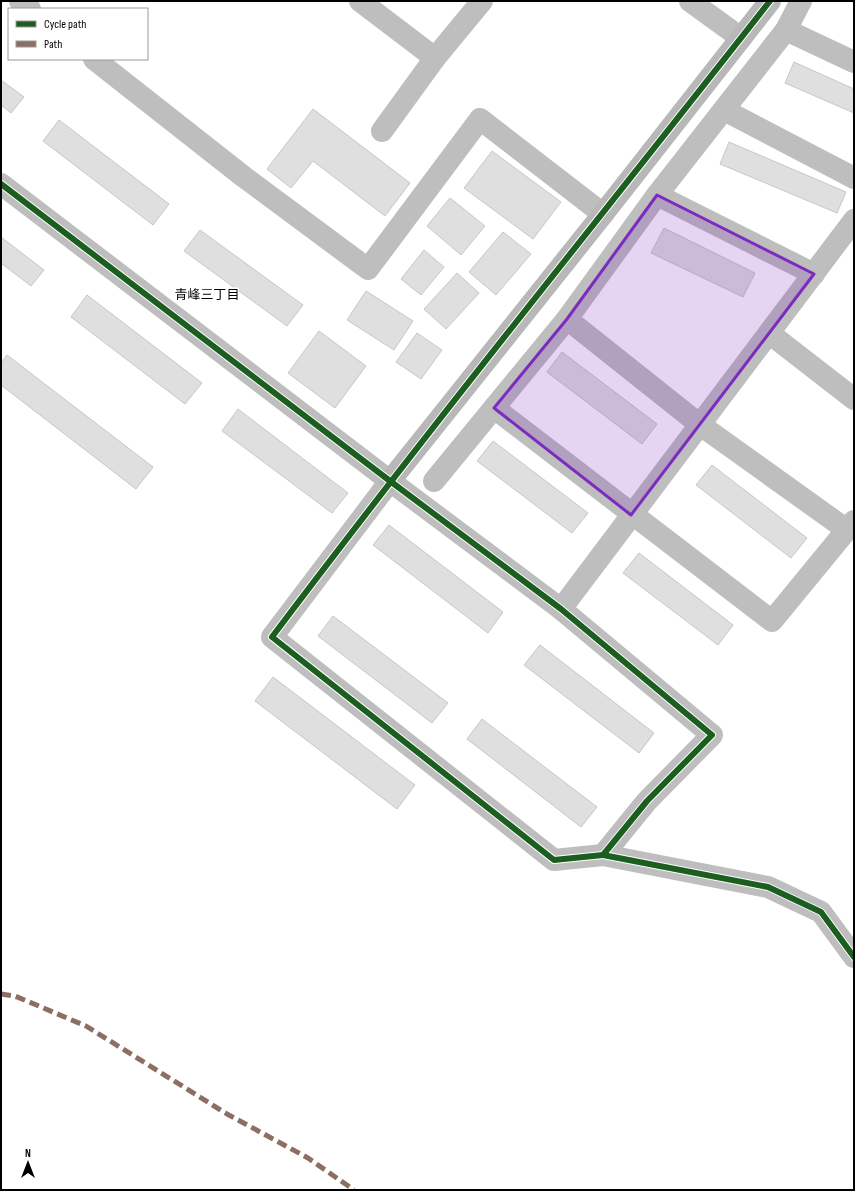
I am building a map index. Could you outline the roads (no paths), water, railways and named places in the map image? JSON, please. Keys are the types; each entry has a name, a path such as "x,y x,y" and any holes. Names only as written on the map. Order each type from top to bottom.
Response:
{"street":[{"path":"20,1 29,8"},
{"path":"360,1 435,58"},
{"path":"382,131 435,58 482,1"},
{"path":"690,1 740,38"},
{"path":"770,1 603,214 390,481 272,637 554,860 603,855 768,887 821,912 854,957"},
{"path":"434,481 567,319 657,195 786,30 801,1"},
{"path":"786,30 854,62"},
{"path":"95,60 244,177 368,269 480,119 603,214"},
{"path":"724,110 854,178"},
{"path":"1,184 560,609 712,735 647,801 603,855"},
{"path":"657,195 814,274"},
{"path":"560,609 854,220"},
{"path":"494,408 772,620 850,525 699,424 567,319"},
{"path":"769,333 854,398"}],"district":[{"name":"青峰三丁目","path":"207,294"}]}
